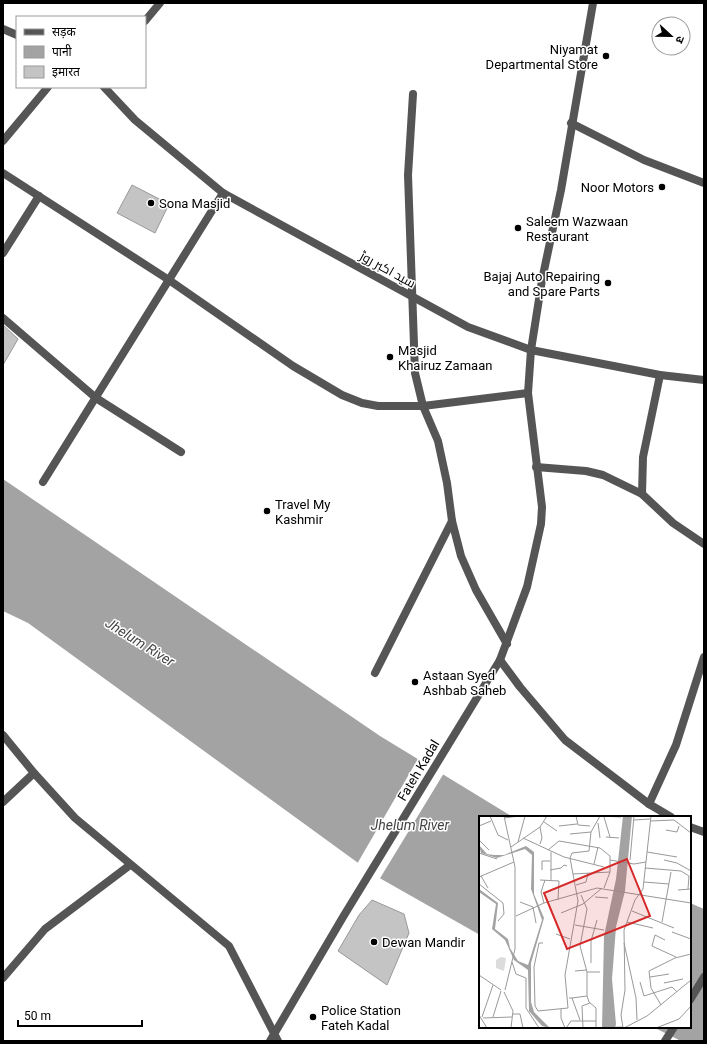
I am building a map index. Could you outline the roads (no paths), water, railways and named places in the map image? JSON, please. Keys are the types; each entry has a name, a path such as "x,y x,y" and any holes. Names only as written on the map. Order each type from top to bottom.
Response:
{"street":[{"path":"146,20 160,3"},
{"name":"Fateh Kadal","path":"274,1039 343,917 500,660 527,587 541,524 542,507 528,393 531,350 542,280 560,190 593,3"},
{"path":"3,29 16,35"},
{"path":"3,140 47,88"},
{"name":"سید اکبر روڑ","path":"105,88 135,120 224,193 468,327 531,350 660,375 704,380"},
{"path":"413,94 408,175 415,373 423,406 438,441 447,483 452,521 461,556 476,590 506,644"},
{"path":"571,123 644,160 704,183"},
{"path":"3,173 170,280 293,366 342,395 362,403 378,406 423,406 528,393"},
{"path":"43,482 224,193"},
{"path":"3,253 39,196"},
{"path":"3,318 96,398 181,452"},
{"path":"642,494 642,457 660,375"},
{"path":"536,467 586,471 603,475 642,494 673,523 704,544"},
{"path":"375,673 452,521"},
{"path":"649,804 676,745 704,657"},
{"path":"500,660 520,687 565,740 649,804 669,816"},
{"path":"3,735 34,773 75,818 229,946 274,1039"},
{"path":"3,802 34,773"},
{"path":"691,827 704,832"},
{"path":"3,978 45,928 130,865"},
{"path":"691,998 704,976"},
{"path":"665,1041 673,1028"}],"water":[{"name":"Jhelum River","path":"3,479 380,736 511,816 479,816 479,934 376,876 28,623 3,611"},
{"path":"691,903 704,909 704,1041 681,1041 655,1028 691,1028"}],"place":[{"name":"Niyamat Departmental Store","path":"606,56"},
{"name":"Noor Motors","path":"662,187"},
{"name":"Sona Masjid","path":"151,203"},
{"name":"Saleem Wazwaan Restaurant","path":"518,228"},
{"name":"Bajaj Auto Repairing and Spare Parts","path":"608,283"},
{"name":"Masjid Khairuz Zamaan","path":"390,357"},
{"name":"Travel My Kashmir","path":"267,511"},
{"name":"Astaan Syed Ashbab Saheb","path":"415,682"},
{"name":"Dewan Mandir","path":"374,942"},
{"name":"Police Station Fateh Kadal","path":"313,1017"}]}
